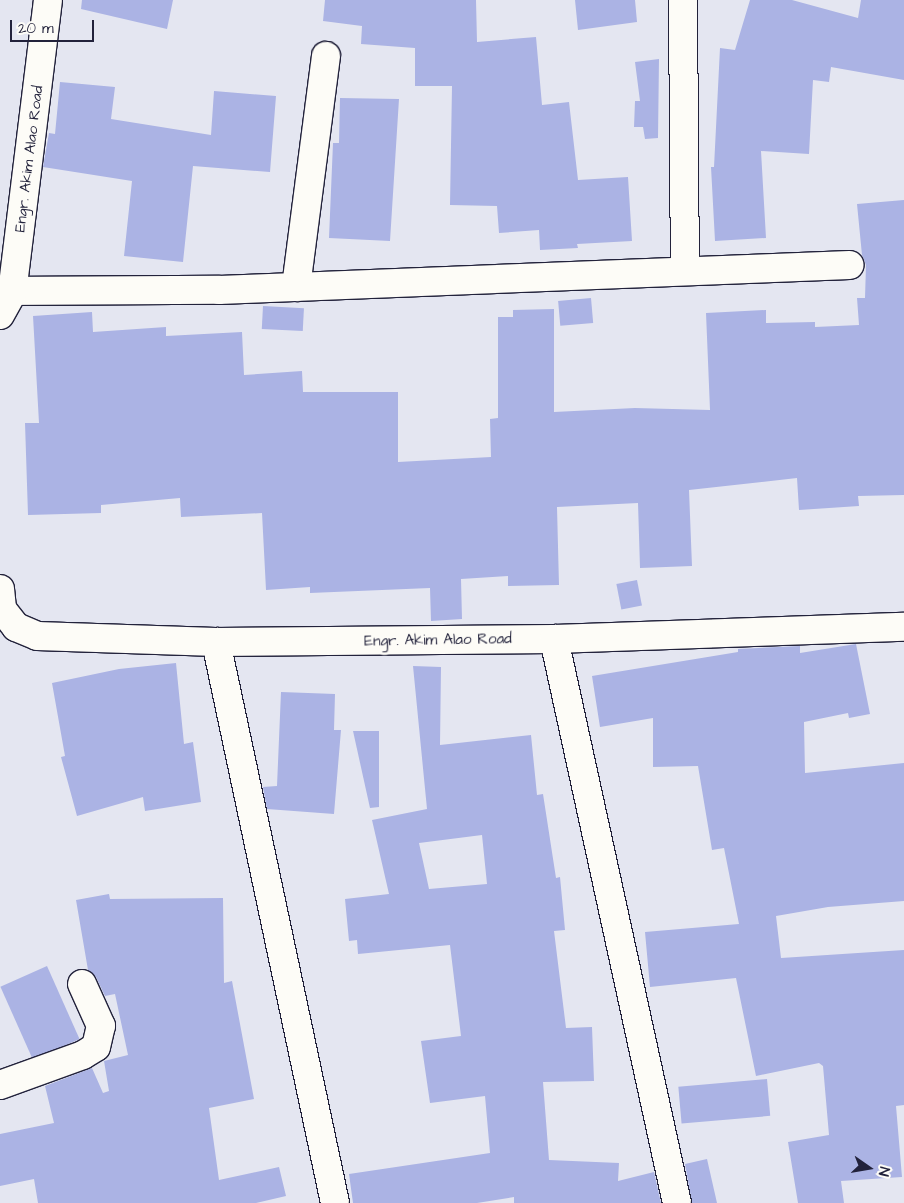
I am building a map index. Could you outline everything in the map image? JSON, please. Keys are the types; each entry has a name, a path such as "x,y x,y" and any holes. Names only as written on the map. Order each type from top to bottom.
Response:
{"street":[{"name":"Engr. Akim Alao Road","path":"4,300 48,0"},
{"path":"683,0 685,270"},
{"path":"296,287 326,56"},
{"path":"4,300 850,264"},
{"name":"Engr. Akim Alao Road","path":"0,589 2,609 16,627 37,636 216,642 554,639 904,627"},
{"path":"554,639 677,1203"},
{"path":"216,642 335,1203"},
{"path":"0,1085 84,1055 96,1047 101,1026 82,984"}],"building":[{"path":"82,0 173,0 167,29 81,9"},
{"path":"325,0 476,0 477,42 536,37 542,105 569,102 578,180 628,177 632,241 577,244 578,248 540,250 539,230 499,233 497,206 450,205 452,86 415,86 415,48 361,44 362,26 323,21"},
{"path":"575,0 635,0 637,22 578,30"},
{"path":"750,0 792,0 858,18 861,0 904,0 904,80 831,67 829,82 813,80 809,154 761,151 766,238 715,241 711,167 714,167 720,48 735,50"},
{"path":"659,59 658,138 645,139 643,127 634,127 635,101 640,101 635,62"},
{"path":"60,82 115,87 111,119 211,135 214,91 276,96 270,172 193,166 183,262 124,256 132,181 43,167 49,133 55,134"},
{"path":"340,98 399,99 390,241 329,238 333,143 339,143"},
{"path":"904,200 904,495 858,496 859,506 799,510 797,478 689,490 692,566 640,568 638,503 557,507 559,585 508,586 508,576 461,579 462,619 431,621 430,588 310,593 310,587 266,590 262,513 181,517 180,498 101,505 101,513 28,515 25,423 39,423 33,316 92,312 93,332 166,327 166,336 242,332 244,375 302,371 303,392 398,392 398,462 491,457 490,419 498,418 498,317 513,317 513,310 554,309 554,412 635,408 710,410 706,313 766,310 766,323 815,322 815,327 859,325 857,298 865,298 866,265 862,255 857,204"},
{"path":"591,298 593,323 560,326 558,301"},
{"path":"263,306 304,308 303,331 262,329"},
{"path":"637,580 642,606 621,610 616,584"},
{"path":"856,644 870,714 849,718 848,713 804,722 805,773 904,763 904,901 828,907 776,916 781,958 904,950 904,1105 896,1106 902,1177 841,1181 844,1203 798,1203 788,1142 829,1135 823,1066 819,1063 756,1076 736,978 650,987 645,932 739,924 724,848 712,850 698,766 653,767 653,718 600,727 592,676 738,652 738,649 800,646 800,653"},
{"path":"176,663 184,744 193,742 201,802 145,811 143,797 77,816 61,757 65,756 52,683 119,669"},
{"path":"413,666 441,667 440,745 531,735 537,795 543,794 556,878 560,877 565,930 554,931 566,1028 592,1027 594,1081 543,1082 549,1160 619,1163 618,1181 654,1172 661,1203 514,1203 514,1197 477,1203 353,1203 349,1174 490,1153 485,1096 430,1103 421,1041 461,1036 450,945 358,954 357,940 349,941 345,899 389,894 372,820 427,809","holes":["482,835 487,884 429,889 419,843"]},
{"path":"281,692 335,694 334,730 341,730 334,814 267,809 263,787 277,786"},
{"path":"353,731 379,731 379,807 370,808"},
{"path":"109,894 110,899 223,898 224,983 232,981 254,1099 209,1108 219,1180 279,1167 286,1196 256,1203 38,1203 34,1179 0,1186 0,1134 54,1123 45,1086 92,1068 103,1093 109,1091 104,1061 128,1055 115,994 105,996 96,977 88,970 76,900"},
{"path":"47,966 80,1039 33,1060 0,987"},
{"path":"767,1079 770,1116 682,1124 678,1087"},
{"path":"707,1159 717,1203 692,1203 685,1164"}]}
